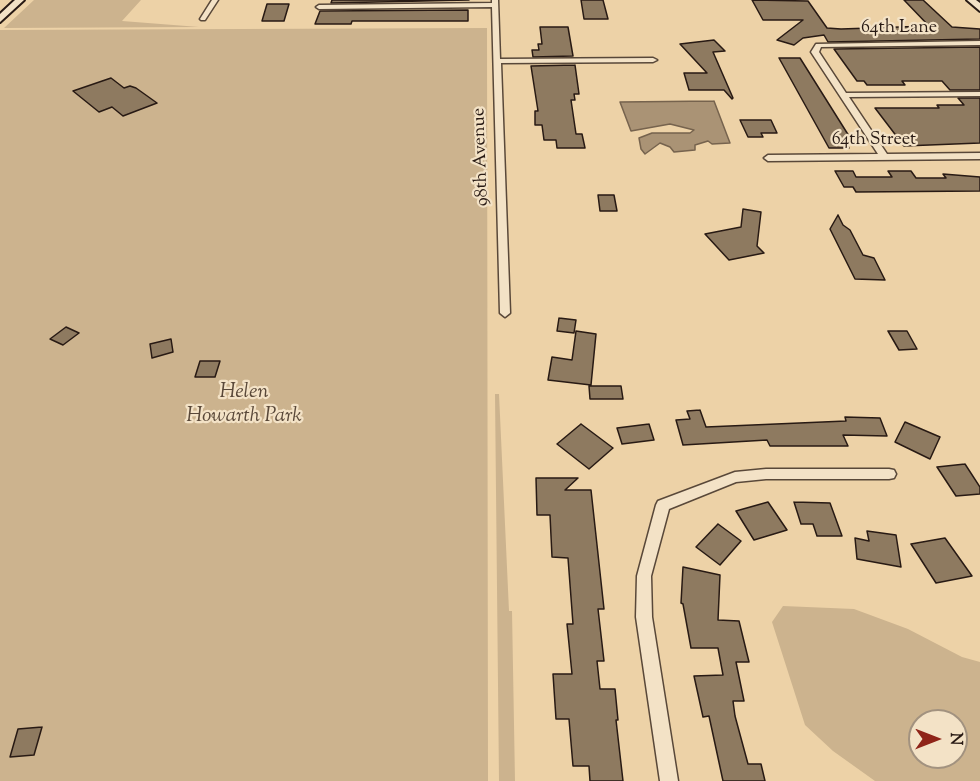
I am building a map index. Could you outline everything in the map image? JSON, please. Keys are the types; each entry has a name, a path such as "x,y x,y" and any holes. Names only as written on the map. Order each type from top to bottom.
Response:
{"street":[{"path":"0,19 20,0"},
{"path":"203,19 215,0"},
{"path":"971,0 980,8"},
{"path":"319,7 495,3"},
{"name":"98th Avenue","path":"495,3 498,61 496,105 505,314"},
{"name":"64th Lane","path":"843,95 815,52 818,45 980,44"},
{"path":"498,61 653,60"},
{"path":"843,95 980,94"},
{"path":"843,95 884,157"},
{"name":"64th Street","path":"768,158 980,156"},
{"path":"669,781 644,617 644,576 663,505 735,477 766,474 888,474"}],"green space":[{"path":"34,0 141,0 122,21 199,27 4,28"},
{"name":"Helen Howarth Park","path":"487,28 488,781 0,781 0,30"},
{"path":"495,394 499,394 509,611 512,611 515,781 499,781"},
{"path":"783,606 854,609 908,629 962,657 980,662 980,781 875,781 833,751 805,725 772,622"}],"shaded area":[{"path":"714,101 730,143 712,144 708,141 695,145 695,150 674,152 670,147 660,143 645,154 641,149 639,138 652,133 690,133 694,130 670,124 631,131 620,102"}],"building":[{"path":"332,0 469,0 331,3"},
{"path":"581,0 603,0 608,19 584,19"},
{"path":"752,0 808,1 827,28 841,29 929,26 904,0 923,0 952,27 980,29 980,39 828,42 824,35 803,38 794,45 777,40 803,20 763,20"},
{"path":"267,4 289,4 284,21 262,21"},
{"path":"468,10 468,21 352,21 351,24 315,24 320,11"},
{"path":"540,27 568,27 573,56 533,57 532,50 539,50 538,44 542,44"},
{"path":"714,40 725,51 713,52 732,99 724,90 689,90 684,73 707,73 680,44"},
{"path":"980,47 980,90 950,90 942,81 902,81 905,85 867,85 864,81 857,81 834,49"},
{"path":"779,58 800,58 854,144 847,144 849,148 829,148"},
{"path":"575,65 579,94 574,94 575,100 571,100 576,134 582,134 585,148 557,148 556,140 544,140 542,125 535,125 535,111 538,111 531,66"},
{"path":"111,78 124,88 130,86 136,88 157,103 123,116 112,107 99,112 73,91"},
{"path":"958,98 980,98 980,143 904,146 875,108 939,108 937,105 964,105"},
{"path":"740,120 771,120 777,133 761,133 763,137 748,137"},
{"path":"835,171 853,171 856,177 892,177 888,171 911,171 916,178 946,178 943,174 980,177 980,191 856,192 853,187 844,187"},
{"path":"598,195 614,195 617,211 600,211"},
{"path":"743,209 761,212 757,246 764,253 729,260 705,234 741,227"},
{"path":"838,215 843,225 850,230 863,255 874,258 885,280 855,279 830,229"},
{"path":"559,318 576,320 574,333 557,331"},
{"path":"66,327 79,333 63,345 50,339"},
{"path":"576,331 596,334 591,385 548,380 552,357 572,360"},
{"path":"888,331 907,331 917,349 899,350"},
{"path":"171,339 173,352 152,358 150,344"},
{"path":"200,361 220,361 215,377 195,377"},
{"path":"589,386 621,386 623,399 590,399"},
{"path":"700,410 706,427 846,421 845,417 880,418 887,436 843,435 848,446 770,446 767,440 683,445 676,420 690,419 687,411"},
{"path":"905,422 940,437 930,459 895,442"},
{"path":"581,424 613,448 589,469 557,444"},
{"path":"649,424 654,440 622,444 617,428"},
{"path":"965,464 980,487 980,494 956,496 937,467"},
{"path":"536,478 578,478 565,490 591,490 604,609 598,609 604,661 597,661 600,689 615,689 623,781 590,781 589,766 573,766 569,719 556,719 553,674 572,674 567,624 573,624 568,558 552,557 550,515 537,515"},
{"path":"768,502 787,530 754,540 736,511"},
{"path":"794,502 830,503 842,536 817,536 813,524 801,524"},
{"path":"718,524 741,541 720,565 696,547"},
{"path":"867,531 896,535 901,567 857,559 855,538 869,541"},
{"path":"945,538 972,576 936,583 911,544"},
{"path":"683,567 720,575 718,620 739,621 749,662 736,662 744,701 733,701 735,716 748,764 761,764 765,781 723,781 709,716 703,717 694,676 723,675 718,648 691,648 681,603"},
{"path":"42,727 34,755 10,757 18,729"}]}
